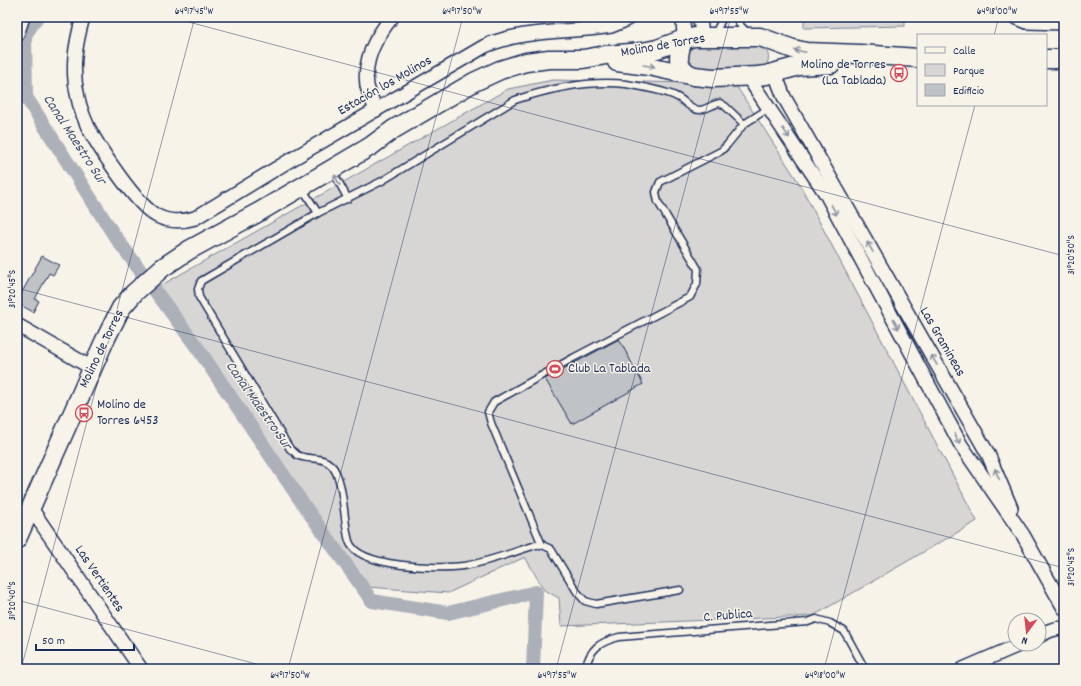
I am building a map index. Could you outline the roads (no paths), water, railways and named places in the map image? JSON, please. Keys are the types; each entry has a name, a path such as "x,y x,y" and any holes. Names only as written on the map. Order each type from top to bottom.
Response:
{"main road":[{"name":"Molino de Torres","path":"583,59 606,55 649,51 700,38 759,38 806,52 913,58"},
{"path":"694,76 684,71 679,62 680,51 700,38"},
{"path":"759,38 769,41 775,47 777,56 777,73"},
{"name":"Molino de Torres","path":"18,531 30,508 92,368 119,312 127,300 142,285 162,268 210,237 229,222 368,141 394,129 474,82 513,65 548,59 583,59 649,66 694,76 713,78 748,77 777,73 806,65 861,63 913,58"},
{"path":"1047,59 1064,59"},
{"name":"Molino de Torres","path":"210,237 232,227 371,146 394,129"}],"street":[{"path":"17,35 23,17"},
{"name":"Estación los Molinos","path":"83,17 76,45 74,69 78,98 88,126 99,145 137,198 146,208 157,216 171,221 185,221 195,218 485,46 527,35 611,26 630,17"},
{"path":"376,110 367,86 368,58 376,40 392,17"},
{"path":"683,17 700,38"},
{"path":"700,17 700,38"},
{"path":"1015,17 1027,22 1064,23"},
{"path":"777,73 777,79 784,97 812,147 820,172"},
{"path":"748,77 800,155 820,172"},
{"name":"Las Gramineas","path":"820,172 826,194 961,445 1023,535 1064,608"},
{"name":"Las Gramineas","path":"820,172 988,454 1023,535"},
{"path":"17,325 92,368"},
{"name":"Las Vertientes","path":"30,508 141,669"},
{"path":"1047,631 1056,628 1064,628"},
{"path":"963,669 1007,650"}],"lane":[{"path":"700,38 723,17"},
{"path":"736,17 740,25 759,38"},
{"path":"680,590 596,604 585,601 577,592 551,549 542,545 536,545 463,566 407,567 378,561 360,554 349,543 338,475 331,465 320,458 297,455 290,449 199,297 198,289 200,281 318,213 382,181 515,100 536,93 590,83 626,84 672,95 693,108 700,110 720,103 744,124"},
{"path":"542,545 491,423 488,412 494,402 573,358 690,297 697,284 698,269 658,202 656,192 660,182 721,151 744,124 769,108"},
{"path":"331,169 348,198"},
{"path":"301,187 318,213"},
{"name":"C. Publica","path":"584,669 589,655 594,649 608,639 808,622 816,619 830,623 844,631 865,669"}],"waterway":[{"name":"Canal Maestro Sur","path":"37,17 25,35 26,97 114,235 199,350 303,504 372,601 448,613 536,592 533,669"}],"place":[{"name":"Molino de Torres (La Tablada)","path":"899,73"},
{"name":"Club La Tablada","path":"555,369"},
{"name":"Molino de Torres 6453","path":"84,413"}]}
